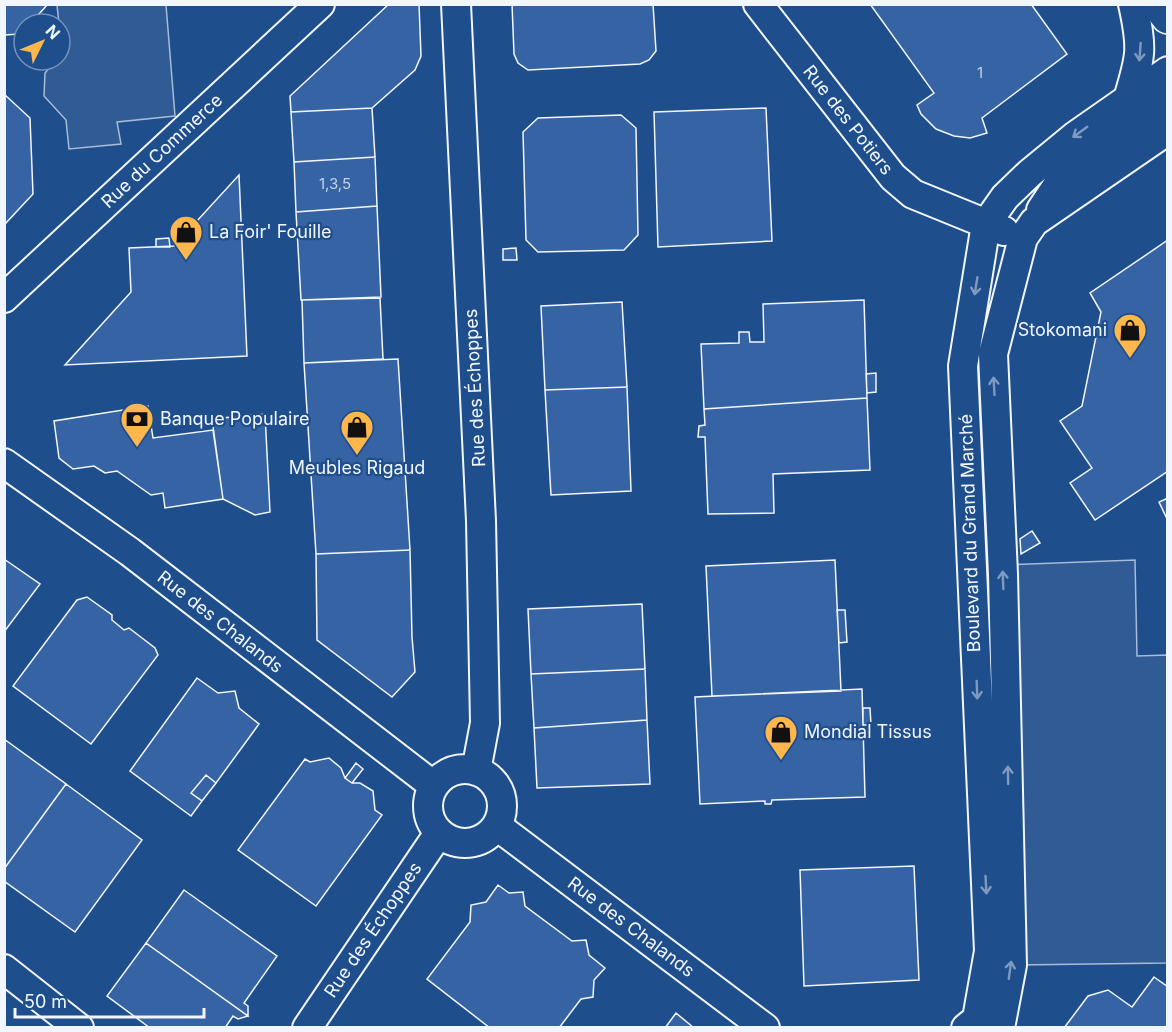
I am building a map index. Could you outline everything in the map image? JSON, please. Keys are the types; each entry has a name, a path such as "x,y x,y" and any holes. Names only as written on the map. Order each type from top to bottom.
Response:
{"main road":[{"path":"1158,4 1167,17"}],"street":[{"name":"Rue du Commerce","path":"4,298 320,4"},
{"name":"Rue des Échoppes","path":"456,4 481,521 485,723 476,771"},
{"name":"Rue des Potiers","path":"758,4 893,177 913,194 986,224 1028,230"},
{"path":"1128,99 1141,58 1141,37 1133,4"},
{"name":"Boulevard du Grand Marché","path":"966,1028 977,1019 989,951 963,366 986,224 1005,197 1030,173 1075,136 1167,70"},
{"name":"Boulevard du Grand Marché","path":"1000,1028 1012,965 1003,574 993,354 1028,230 1067,171 1167,102"},
{"path":"1028,230 1167,130"},
{"name":"Rue des Chalands","path":"4,463 130,552 434,786"},
{"path":"452,771 476,771 487,776 501,793 501,816 497,826 490,835 470,844 448,840 431,823 428,798 442,776 452,771"},
{"name":"Rue des Chalands","path":"497,826 765,1028"},
{"name":"Rue des Échoppes","path":"307,1028 439,833"},
{"path":"4,969 79,1028"}],"shaded area":[{"path":"57,5 166,5 175,116 117,122 121,144 69,149 66,120 44,96 46,72 72,72 72,12 58,12"},
{"path":"1135,560 1137,656 1167,655 1167,963 1012,965 1003,565"}],"building":[{"path":"4,4 48,4 41,12 12,12 12,34 4,35"},
{"path":"389,4 419,4 421,56 415,70 372,108 291,112 290,96"},
{"path":"512,4 653,4 656,51 649,60 640,64 528,70 518,63 514,54"},
{"path":"870,4 1031,4 1067,54 982,118 987,133 970,138 954,136 936,129 921,114 917,105 934,93"},
{"path":"4,94 30,118 33,194 4,225"},
{"path":"372,108 375,157 294,162 291,112"},
{"path":"766,108 772,241 658,247 654,112"},
{"path":"621,115 636,128 638,235 624,250 538,252 526,240 523,132 538,118"},
{"path":"375,157 377,206 296,212 294,162"},
{"name":"La Foir' Fouille","path":"239,175 247,356 65,365 131,292 129,248 174,246"},
{"path":"377,206 381,297 301,300 296,212"},
{"path":"169,238 170,247 156,247 156,239"},
{"name":"Stokomani","path":"1168,240 1168,471 1095,520 1070,483 1092,468 1060,421 1082,406 1101,312 1090,293"},
{"path":"516,248 517,260 503,260 503,249"},
{"path":"380,298 383,359 304,363 302,300"},
{"path":"864,300 867,398 704,409 701,344 739,343 739,332 749,332 750,342 764,342 763,304"},
{"path":"622,302 627,387 545,390 541,306"},
{"name":"Meubles Rigaud","path":"398,359 410,550 316,554 304,363"},
{"path":"876,373 876,392 867,393 866,374"},
{"path":"627,387 631,491 551,495 545,390"},
{"path":"867,398 870,470 773,474 774,513 708,514 705,437 698,437 699,426 705,425 704,409"},
{"name":"Banque Populaire","path":"148,406 153,438 213,430 223,499 165,508 163,493 151,495 117,471 105,473 94,466 73,469 59,458 54,421"},
{"path":"265,414 270,512 255,515 223,499 212,419"},
{"path":"1168,498 1168,521 1159,502"},
{"path":"1032,531 1040,543 1021,554 1020,539"},
{"path":"410,550 415,672 392,697 317,640 316,554"},
{"path":"4,559 40,584 4,632"},
{"path":"835,560 841,691 712,696 706,566"},
{"path":"87,597 112,615 112,620 124,630 129,628 155,648 158,655 91,744 13,686 77,600"},
{"path":"642,604 645,669 531,674 528,609"},
{"path":"837,610 845,610 847,642 839,643"},
{"path":"645,669 647,720 534,728 531,674"},
{"path":"197,678 218,693 235,691 239,708 259,724 216,783 206,775 191,793 202,801 191,816 130,771"},
{"name":"Mondial Tissus","path":"862,689 865,797 772,800 771,804 765,804 765,801 700,804 695,697"},
{"path":"863,708 870,708 871,725 863,725"},
{"path":"647,720 650,784 537,788 534,728"},
{"path":"4,739 66,784 4,869"},
{"path":"329,758 341,768 345,778 373,791 375,810 382,815 316,906 238,850 305,759 310,762"},
{"path":"356,763 363,769 352,783 345,778"},
{"path":"206,775 216,783 202,801 191,793"},
{"path":"66,784 142,840 75,932 4,881 4,869"},
{"path":"914,866 919,980 804,986 800,870"},
{"path":"498,885 509,893 523,892 525,906 572,941 586,940 589,955 605,968 594,980 593,997 581,999 559,1028 490,1028 427,979 470,922 471,905 486,902"},
{"path":"184,890 277,956 244,1003 248,1006 248,1016 146,943"},
{"path":"146,943 248,1016 238,1019 233,1016 225,1028 150,1028 107,996"},
{"path":"1154,977 1168,987 1168,1028 1064,1028 1088,996 1108,990 1132,1007"},
{"path":"676,1013 694,1028 665,1028"}],"place":[{"name":"La Foir' Fouille","path":"186,261"},
{"name":"Stokomani","path":"1130,359"},
{"name":"Banque Populaire","path":"137,448"},
{"name":"Meubles Rigaud","path":"357,456"},
{"name":"Mondial Tissus","path":"781,761"}]}
